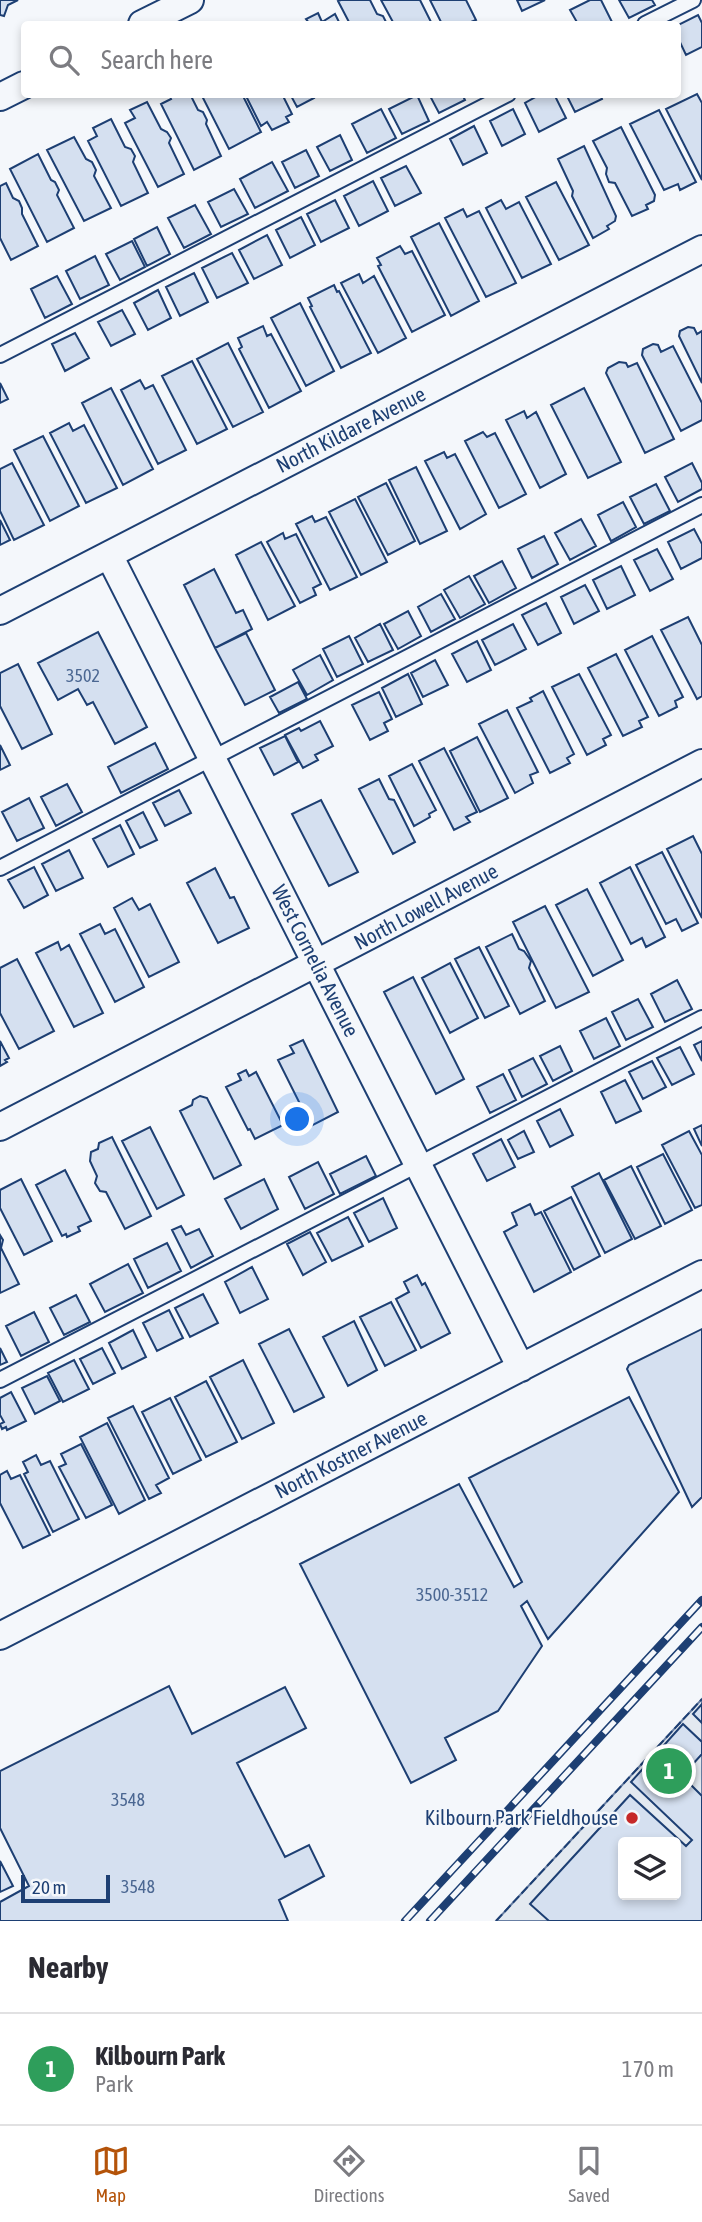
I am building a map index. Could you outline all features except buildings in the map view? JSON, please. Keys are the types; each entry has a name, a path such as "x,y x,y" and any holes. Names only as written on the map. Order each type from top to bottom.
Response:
{"street":[{"path":"148,21 190,0"},
{"path":"0,97 21,86"},
{"name":"North Kildare Avenue","path":"0,611 702,249"},
{"name":"West Cornelia Avenue","path":"109,555 521,1368"},
{"name":"North Lowell Avenue","path":"0,1127 702,763"},
{"name":"North Kostner Avenue","path":"0,1636 702,1275"}],"lane":[{"path":"651,21 693,0"},
{"path":"0,355 500,98"},
{"path":"0,868 702,505"},
{"path":"0,1380 702,1018"}],"shaded area":[{"name":"Kilbourn Park Fieldhouse","path":"702,1699 702,1921 496,1921"}],"railway":[{"path":"405,1921 702,1600"},
{"path":"430,1921 702,1627"}],"fence":[{"path":"496,1921 702,1699"}],"place":[{"name":"Kilbourn Park","path":"669,1771"},
{"name":"Kilbourn Park Fieldhouse","path":"632,1818"}]}
